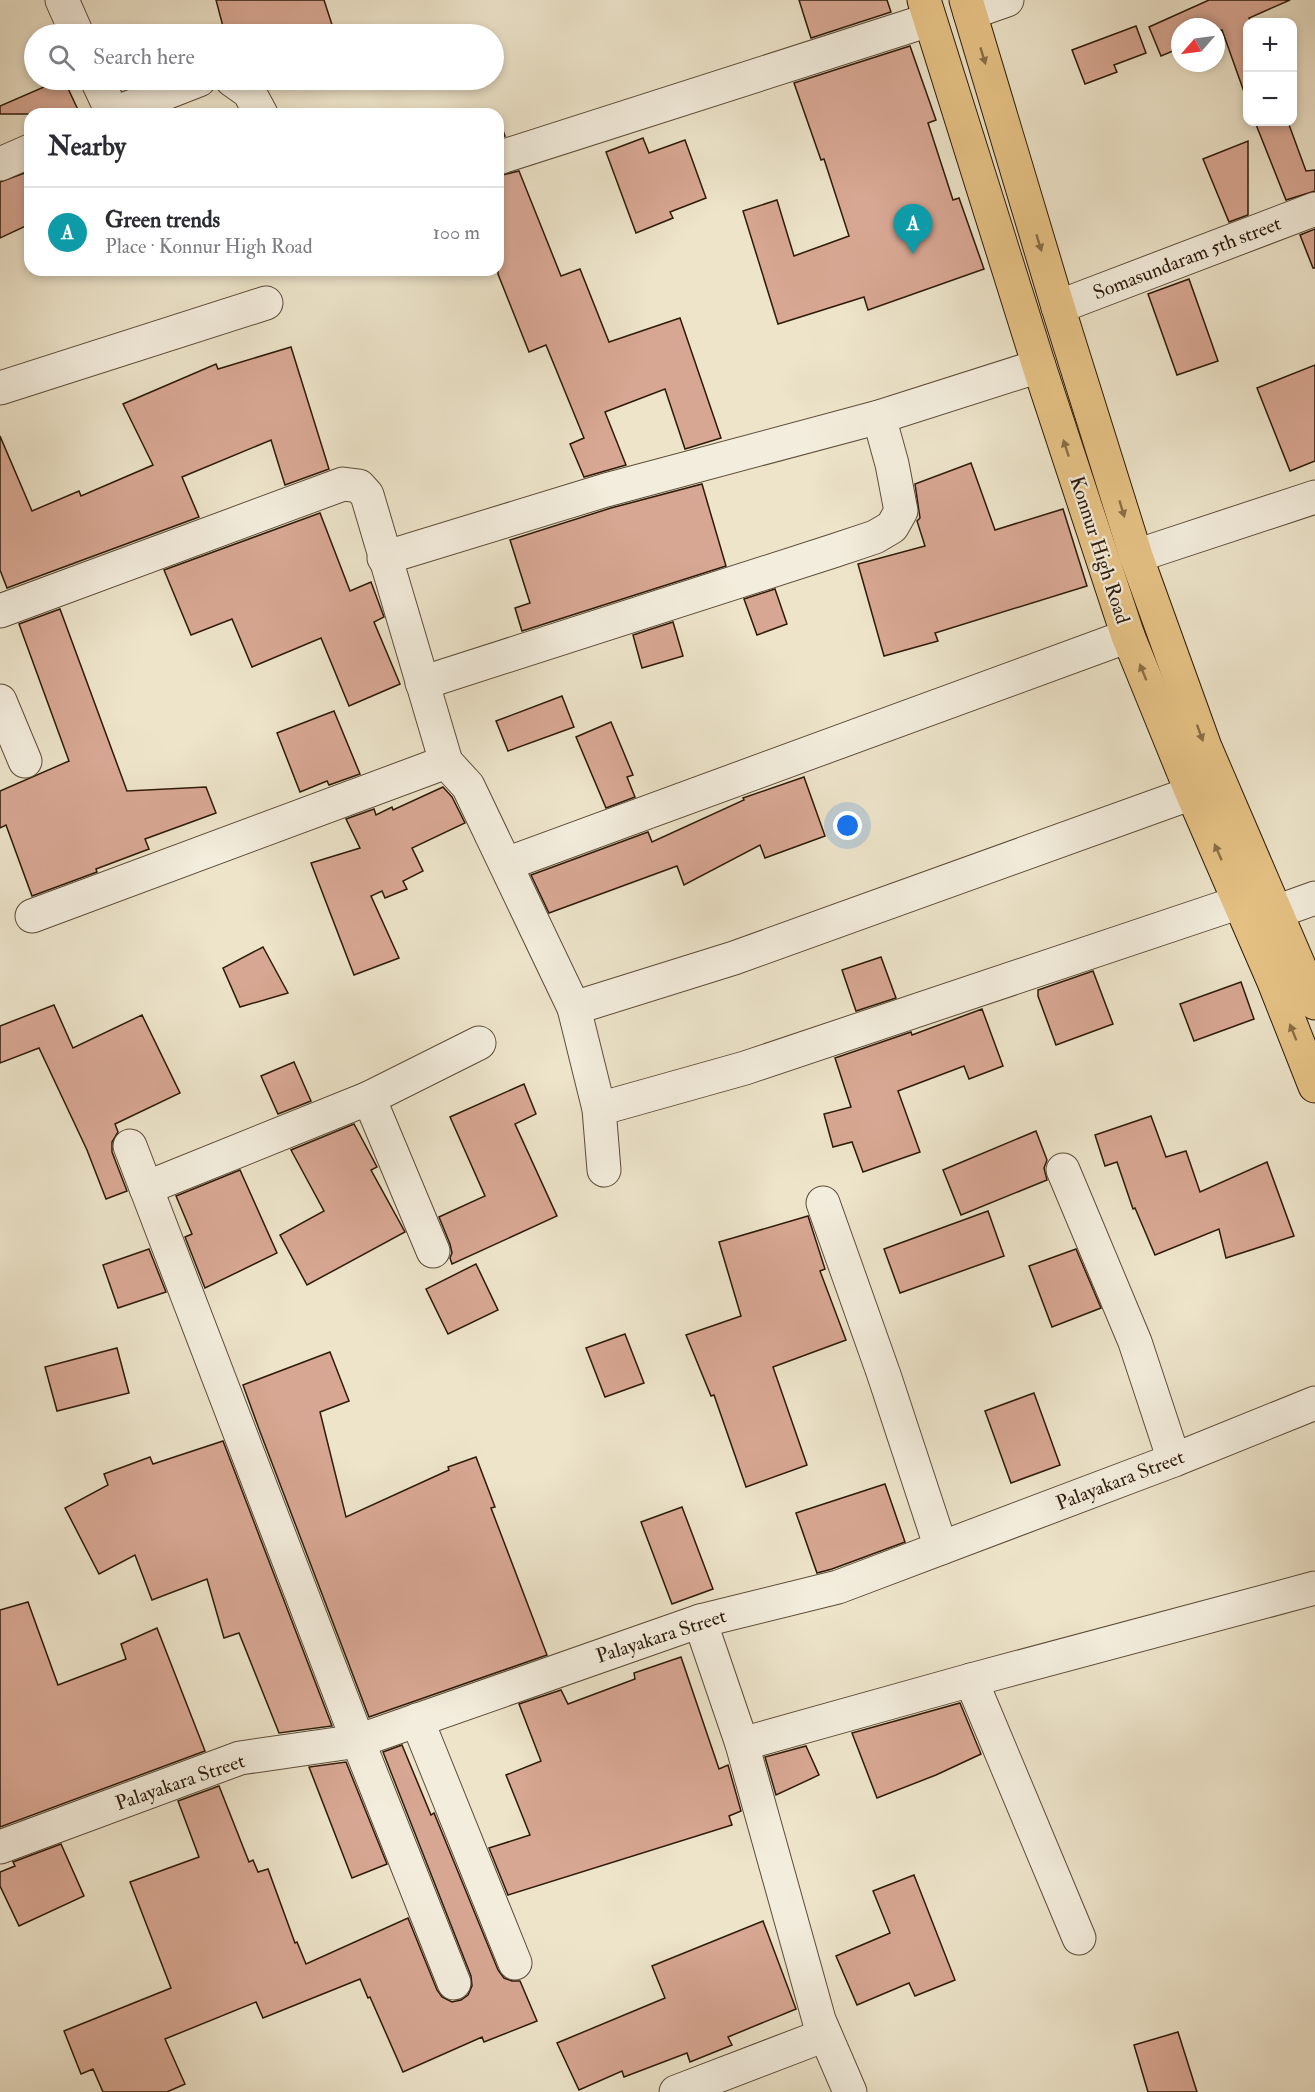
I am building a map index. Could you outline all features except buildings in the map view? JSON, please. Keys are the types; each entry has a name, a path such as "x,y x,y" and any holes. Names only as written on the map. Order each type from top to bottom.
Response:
{"main road":[{"name":"Konnur High Road","path":"968,7 1136,556 1205,747 1315,1003"},
{"name":"Konnur High Road","path":"927,10 1039,366 1128,636 1315,1086"}],"street":[{"path":"62,0 73,24"},
{"path":"968,7 1007,0"},
{"path":"504,156 927,10"},
{"path":"101,90 109,108"},
{"path":"127,108 173,90"},
{"path":"246,90 258,108"},
{"path":"0,164 24,154"},
{"name":"Somasundaram 5th street","path":"1058,307 1315,209"},
{"path":"0,388 266,303"},
{"path":"384,558 606,490 879,417 1039,366"},
{"path":"422,683 875,537 892,527 901,511 892,464 879,417"},
{"path":"0,611 343,484 359,486 367,495 446,762 468,786 574,1008 598,1108 604,1170"},
{"path":"1136,556 1315,496"},
{"path":"506,864 1128,636"},
{"path":"0,701 25,761"},
{"path":"32,916 446,762"},
{"path":"574,1008 734,958 1192,794"},
{"path":"1276,912 1315,898"},
{"path":"598,1108 745,1068 1240,902"},
{"path":"146,1188 369,1098 479,1043"},
{"path":"369,1098 433,1251"},
{"path":"130,1146 357,1741 454,1983"},
{"path":"1063,1170 1135,1342 1174,1460"},
{"path":"823,1203 884,1375 941,1548"},
{"name":"Palayakara Street","path":"0,1847 240,1758 357,1741 700,1621 838,1587 1174,1460 1315,1403"},
{"path":"742,1744 1315,1588"},
{"path":"700,1621 742,1744 819,2020 850,2092"},
{"path":"971,1680 1079,1938"},
{"path":"417,1720 515,1963"},
{"path":"676,2092 825,2035"}],"place":[{"name":"Green trends","path":"913,254"}]}
